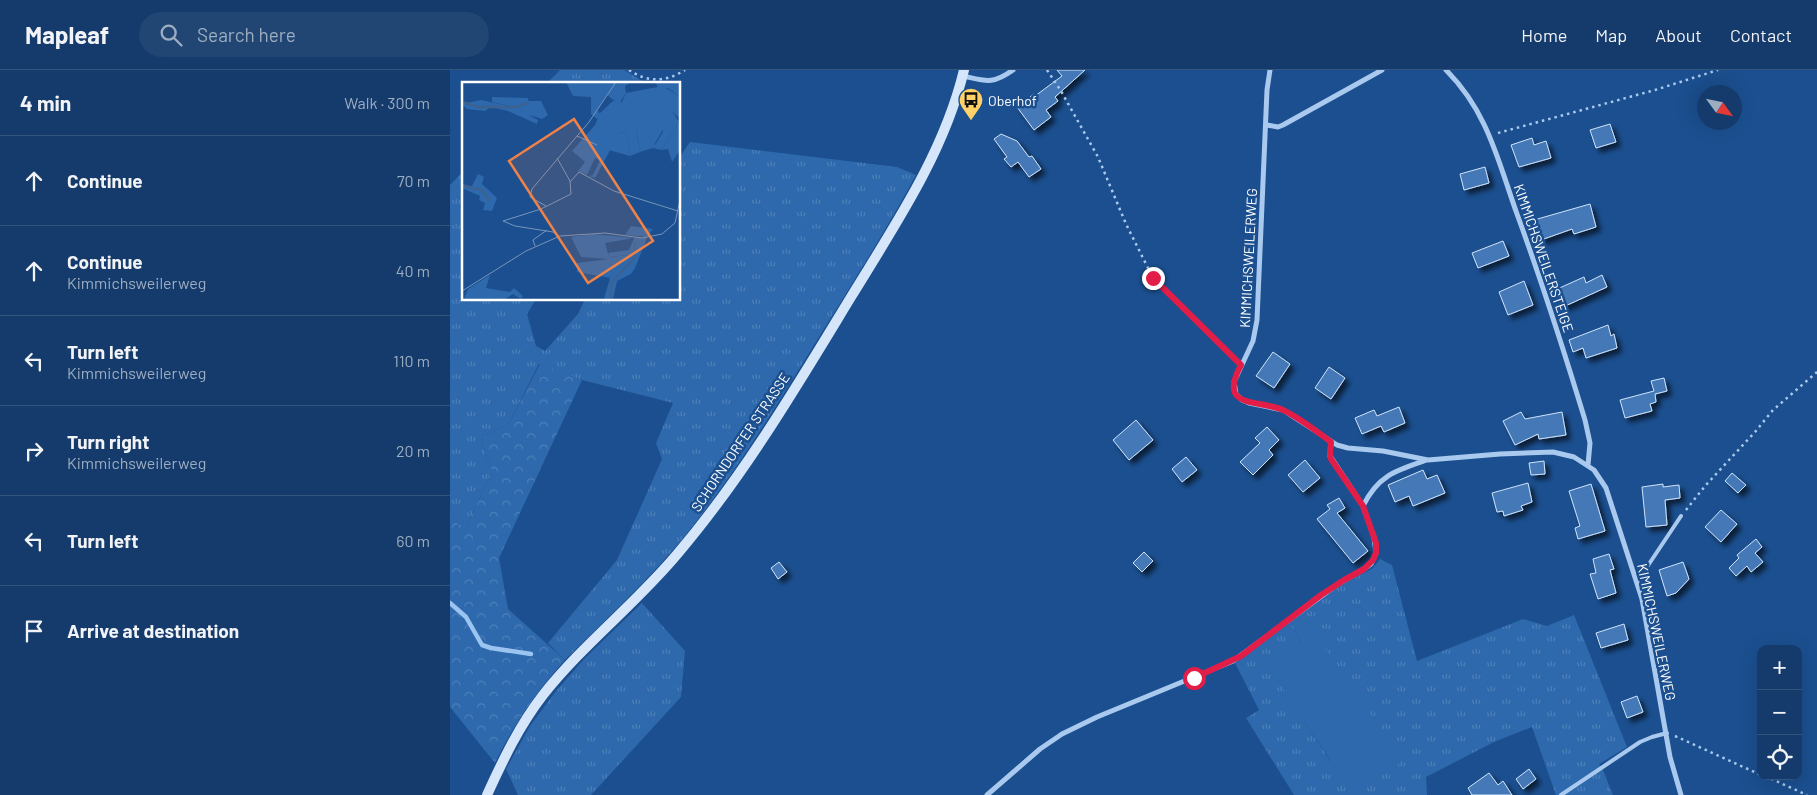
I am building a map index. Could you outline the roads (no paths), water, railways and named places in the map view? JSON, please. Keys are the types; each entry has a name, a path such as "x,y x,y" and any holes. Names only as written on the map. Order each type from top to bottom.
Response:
{"main road":[{"name":"SCHORNDORFER STRASSE","path":"487,795 515,737 542,696 566,668 673,559 713,509 750,457 834,325 922,178 947,125 964,73"}],"street":[{"path":"964,73 994,81 1012,70"},
{"name":"KIMMICHSWEILERWEG","path":"1270,70 1257,320 1253,341 1234,382 1234,390 1238,397 1248,403 1283,410 1331,442 1342,447 1383,451 1428,460 1545,452 1560,453 1574,456 1588,465 1599,476 1606,488 1637,582 1645,615 1670,758 1680,795"},
{"path":"1267,125 1283,125 1382,70"},
{"name":"KIMMICHSWEILERSTEIGE","path":"1446,70 1473,103 1489,134 1529,248 1580,406 1590,443 1588,465"},
{"path":"987,795 1040,749 1062,734 1091,719 1233,661 1249,651 1321,595 1368,567 1375,557 1376,543 1363,506 1331,459 1331,442"},
{"name":"KIMMICHSWEILERWEG","path":"1363,506 1371,492 1386,476 1428,460"}],"lane":[{"path":"1637,582 1681,516"},
{"path":"1561,795 1640,742 1667,733"}],"waterway":[{"path":"450,603 466,617 482,645 531,654"}],"place":[{"name":"Oberhof","path":"971,121"}]}
